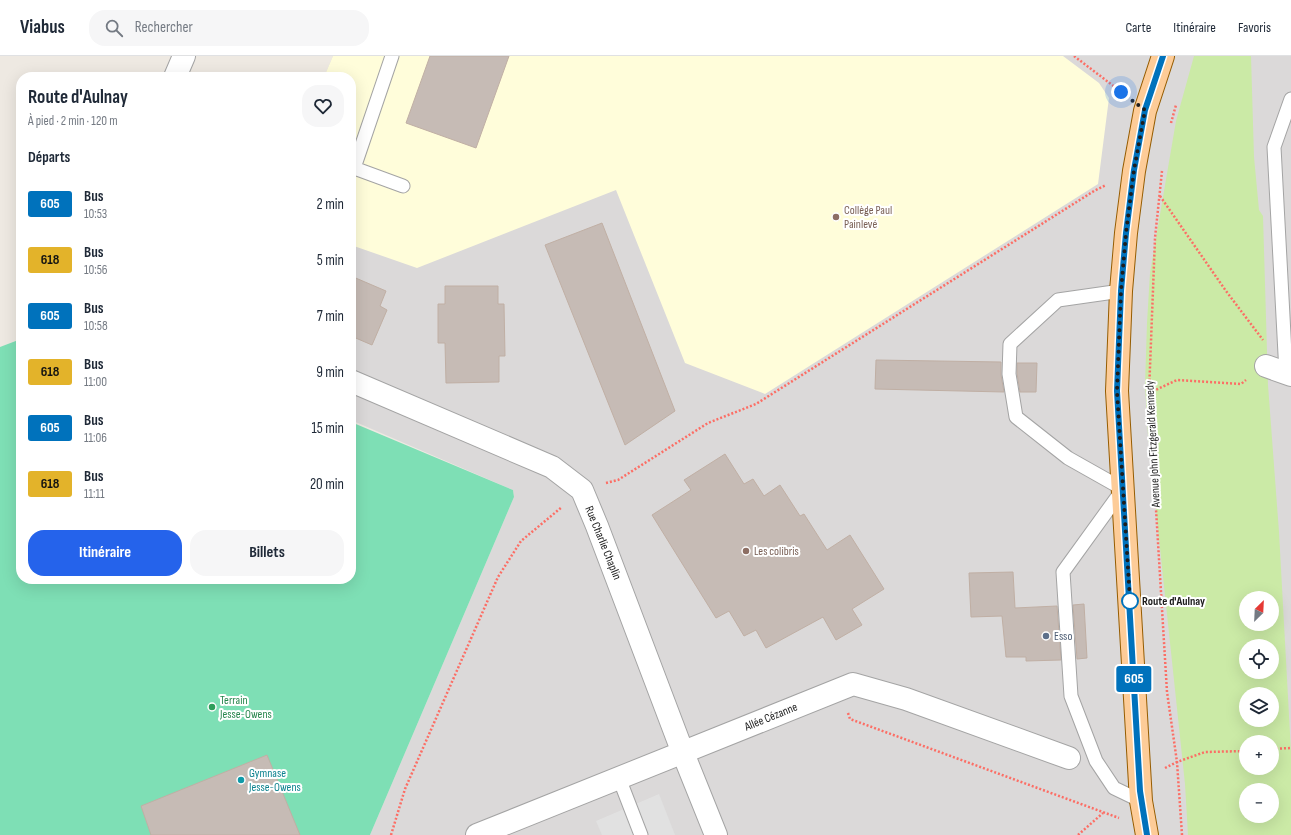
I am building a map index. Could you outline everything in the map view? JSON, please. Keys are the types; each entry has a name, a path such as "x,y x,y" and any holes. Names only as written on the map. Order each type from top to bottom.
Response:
{"main road":[{"path":"1147,832 1141,791 1117,391 1121,291 1126,233 1134,170 1145,110 1163,56"}],"street":[{"path":"177,72 184,56"},
{"name":"Rue Charlie Chaplin","path":"356,383 552,466 582,490 598,526 682,753 716,835"},
{"name":"Allée Cézanne","path":"477,835 853,684 906,699 1069,758"}],"lane":[{"path":"356,162 392,56"},
{"path":"1281,371 1274,147 1291,99"},
{"path":"356,169 403,186"},
{"path":"1121,291 1058,300 1010,344 1009,374 1016,417 1068,458 1123,489 1063,572 1070,696 1096,761 1114,788 1141,791"},
{"path":"619,778 641,835"}],"path":[{"path":"1074,56 1145,110"},
{"path":"1170,128 1178,99"},
{"name":"Avenue John Fitzgerald Kennedy","path":"1163,165 1155,238 1149,393 1167,692 1177,762 1182,835"},
{"path":"392,835 405,789 498,576 521,542 582,490 618,480 708,423 756,404 1094,191 1134,170"},
{"path":"1149,393 1177,380 1241,384 1281,371 1272,353 1159,196"},
{"path":"840,689 850,719 1103,812 1147,832"},
{"path":"1279,749 1291,748"},
{"path":"1141,791 1177,762 1205,752 1239,750"},
{"path":"1078,835 1103,812"}],"shaded area":[{"path":"333,56 1291,56 1291,835 370,835 514,497 513,490 356,422 356,72 326,72"},
{"name":"Collège Paul Painlevé","path":"333,56 1063,56 1099,83 1109,98 1098,184 765,394 685,363 616,190 417,268 356,247 356,72 326,72"},
{"path":"659,794 675,835 602,835 596,821"}],"green space":[{"path":"1194,56 1251,56 1254,157 1259,210 1263,216 1268,385 1279,532 1291,752 1291,835 1188,835 1185,784 1148,435 1145,385 1150,273 1176,121"},
{"name":"Terrain Jesse-Owens","path":"16,341 16,584 356,584 356,424 513,490 514,497 370,835 0,835 0,347"}],"building":[{"path":"430,56 509,56 476,148 406,123"},
{"path":"602,223 675,411 625,445 545,245"},
{"path":"356,278 386,291 380,306 387,310 372,345 356,338"},
{"path":"445,286 498,286 498,304 504,304 505,356 499,356 499,382 446,383 445,343 438,343 438,304 445,304"},
{"path":"876,360 1001,362 1001,375 1004,392 875,389"},
{"path":"1017,363 1037,363 1036,392 1020,392"},
{"name":"Les colibris","path":"725,454 744,484 753,479 764,496 780,485 800,516 804,514 827,550 850,535 884,589 852,609 862,625 836,640 823,617 766,648 756,630 744,636 729,611 716,618 652,515 691,490 684,480"},
{"path":"1013,572 1015,608 1057,606 1061,660 1026,661 1026,657 1006,657 1002,616 971,617 969,573"},
{"path":"1084,604 1087,658 1077,659 1073,605"},
{"name":"Gymnase Jesse-Owens","path":"267,755 300,835 151,835 141,806"}],"bus line":[{"name":"605","path":"1147,835 1140,791 1117,391 1121,291 1126,233 1134,170 1145,110 1163,56"}],"place":[{"name":"Collège Paul Painlevé","path":"836,217"},
{"name":"Les colibris","path":"746,551"},
{"name":"Route d'Aulnay","path":"1130,601"},
{"name":"Esso","path":"1046,636"},
{"name":"Terrain Jesse-Owens","path":"212,707"},
{"name":"Gymnase Jesse-Owens","path":"241,780"}],"route":[{"path":"1121,92 1145,110 1134,170 1126,233 1121,291 1117,391 1130,601"}]}
